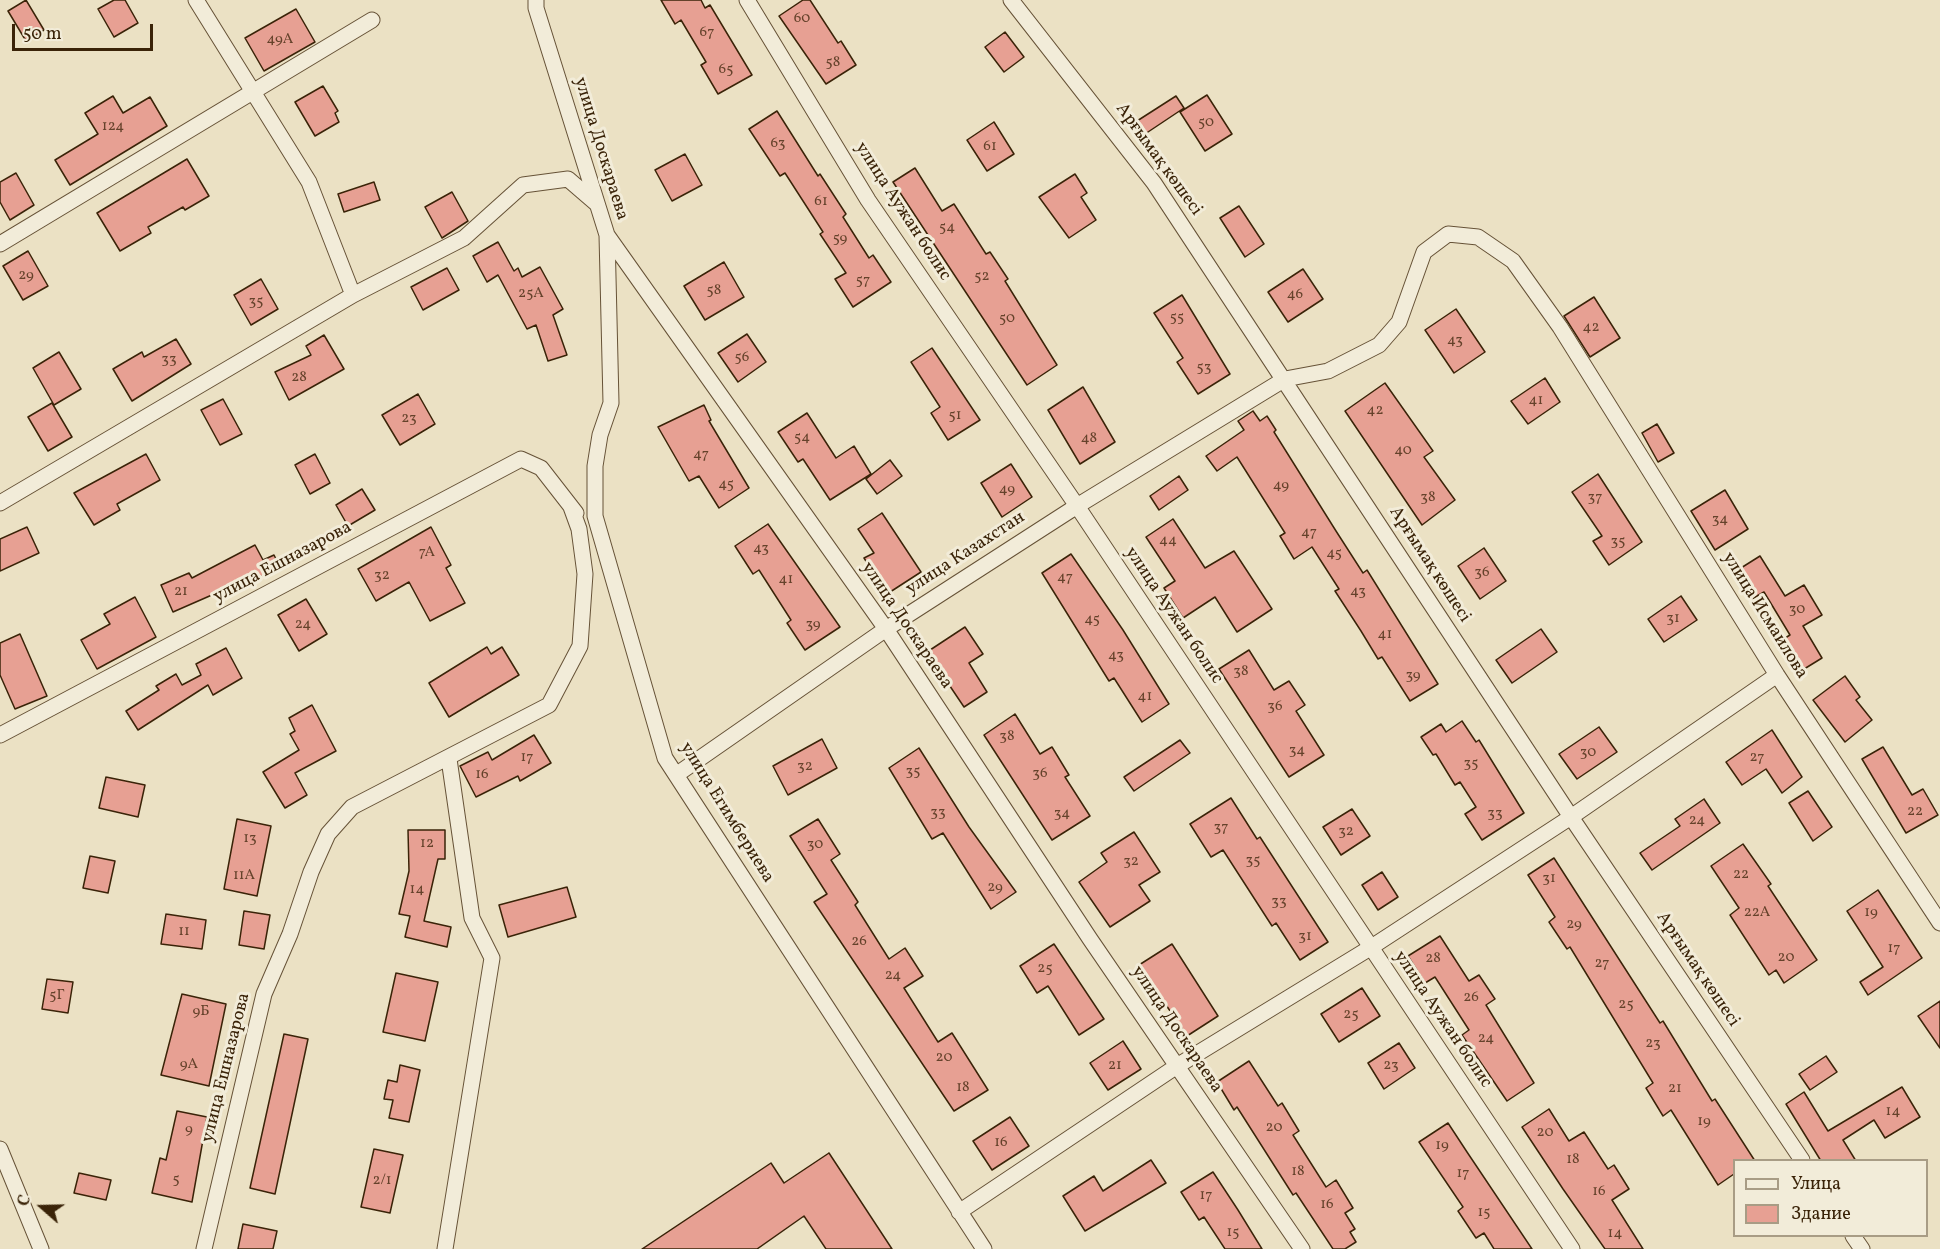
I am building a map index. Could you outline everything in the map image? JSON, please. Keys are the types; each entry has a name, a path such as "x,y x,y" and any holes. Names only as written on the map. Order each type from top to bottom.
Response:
{"street":[{"path":"196,0 309,182 353,295"},
{"name":"улица Аужан болис","path":"747,0 868,200 1077,506 1572,1249"},
{"name":"Арғымақ көшесі","path":"1011,0 1154,183 1571,817 1801,1159"},
{"name":"улица Доскараева","path":"533,3 607,235 886,628 1090,939 1302,1249"},
{"path":"0,244 372,20"},
{"path":"0,503 353,295 464,238 523,185 568,180 597,204"},
{"name":"улица Исмаилова","path":"1285,379 1328,371 1379,345 1399,322 1424,252 1448,234 1478,237 1513,261 1560,327 1777,675 1940,923"},
{"name":"улица Егимбериева","path":"607,235 611,404 600,435 595,466 596,516 665,758 984,1249"},
{"name":"улица Казахстан","path":"676,775 886,628 1077,506 1285,379"},
{"name":"улица Ешназарова","path":"0,735 521,459 541,468 605,547"},
{"name":"улица Ешназарова","path":"204,1249 264,994 290,934 311,872 328,834 352,807 549,705 580,646 585,574 579,529 571,507"},
{"path":"959,1212 1177,1066 1370,948 1571,817 1777,675"},
{"path":"446,1249 492,958 472,918 448,759"},
{"path":"0,1149 41,1249"}],"building":[{"path":"26,0 44,30 26,41 8,11"},
{"path":"114,0 125,0 138,23 114,37 98,9"},
{"path":"661,0 701,0 705,8 710,5 752,75 718,94 701,65 706,62 681,20 675,24"},
{"path":"803,0 810,0 838,43 841,41 856,65 826,84 779,16"},
{"path":"296,9 315,42 264,71 245,38"},
{"path":"1005,32 1024,57 1004,72 985,47"},
{"path":"323,86 338,111 335,113 339,122 315,136 295,102"},
{"path":"1207,95 1232,134 1205,151 1180,112"},
{"path":"113,96 123,113 150,97 167,126 70,185 55,160 98,134 85,113"},
{"path":"1176,96 1184,108 1145,134 1137,121"},
{"path":"777,111 818,176 820,174 846,214 843,217 869,258 873,255 891,282 853,307 835,279 846,273 820,234 823,232 785,173 780,176 749,129"},
{"path":"994,122 1014,154 987,171 967,140"},
{"path":"685,154 702,185 672,201 655,170"},
{"path":"187,159 209,196 185,210 183,207 148,227 151,233 120,251 97,213"},
{"path":"915,168 942,211 954,204 986,254 990,252 1008,279 1005,281 1057,365 1027,385 893,182"},
{"path":"16,173 34,205 10,220 0,202 0,182"},
{"path":"1075,174 1087,193 1081,197 1096,220 1069,238 1039,197"},
{"path":"374,182 380,200 344,212 338,194"},
{"path":"452,192 468,221 442,238 425,207"},
{"path":"1239,206 1264,244 1245,257 1220,218"},
{"path":"498,242 514,271 518,268 522,277 540,267 563,309 553,315 567,355 548,361 536,325 527,329 498,275 487,282 473,256"},
{"path":"28,251 48,286 23,300 3,266"},
{"path":"724,262 744,297 705,320 684,286"},
{"path":"447,268 459,290 423,310 411,287"},
{"path":"1303,269 1323,299 1288,322 1268,292"},
{"path":"261,279 278,309 251,325 234,295"},
{"path":"1182,295 1230,374 1198,394 1177,362 1183,358 1154,313"},
{"path":"1594,297 1620,338 1590,357 1564,316"},
{"path":"1456,309 1485,352 1454,373 1425,330"},
{"path":"747,334 766,362 738,382 718,353"},
{"path":"324,335 344,369 289,400 275,372 311,355 306,346"},
{"path":"176,339 191,364 132,401 113,369 142,352 144,357"},
{"path":"932,348 980,420 948,440 931,413 940,407 911,362"},
{"path":"59,352 81,389 54,405 33,368"},
{"path":"1545,378 1560,402 1528,424 1511,401"},
{"path":"1385,383 1433,451 1424,457 1455,500 1422,525 1345,411"},
{"path":"1083,387 1115,442 1080,464 1048,410"},
{"path":"418,394 435,424 400,445 382,415"},
{"path":"223,399 242,434 220,445 201,410"},
{"path":"52,403 72,437 48,451 28,417"},
{"path":"704,405 711,420 709,421 749,488 719,508 699,476 689,481 658,427"},
{"path":"1253,411 1260,421 1267,416 1276,430 1274,432 1336,531 1363,573 1367,570 1438,684 1410,701 1382,657 1378,659 1335,591 1339,589 1312,547 1294,559 1280,536 1285,533 1237,457 1217,471 1206,456 1244,430 1238,421"},
{"path":"807,413 836,458 854,446 871,474 830,500 803,459 798,462 778,432"},
{"path":"1657,424 1674,453 1658,462 1642,433"},
{"path":"146,454 160,480 117,504 120,510 94,525 74,493"},
{"path":"315,454 330,483 310,494 295,465"},
{"path":"890,460 902,476 877,494 866,479"},
{"path":"1011,464 1032,497 1002,517 981,483"},
{"path":"1598,474 1642,542 1609,565 1593,541 1602,536 1572,492"},
{"path":"1179,476 1188,490 1159,510 1150,496"},
{"path":"362,489 375,510 348,526 336,505"},
{"path":"1725,490 1748,529 1715,550 1691,511"},
{"path":"882,513 921,572 887,594 864,558 874,553 858,529"},
{"path":"1173,519 1205,568 1234,551 1272,609 1237,632 1215,597 1183,618 1164,588 1175,581 1146,537"},
{"path":"768,524 840,627 805,650 787,623 791,620 759,570 753,574 735,546"},
{"path":"27,527 39,553 0,571 0,539"},
{"path":"431,527 451,565 446,568 465,603 430,621 409,582 376,601 358,569"},
{"path":"255,545 263,560 274,555 280,567 224,596 221,591 173,612 161,585 189,573 192,578"},
{"path":"1484,548 1506,581 1480,599 1458,566"},
{"path":"1071,554 1123,630 1169,704 1142,722 1114,678 1109,681 1042,573"},
{"path":"1760,556 1785,596 1804,585 1822,615 1803,626 1822,658 1796,674 1777,643 1790,635 1764,592 1750,600 1733,573"},
{"path":"1681,596 1697,620 1664,642 1648,619"},
{"path":"135,597 156,637 97,669 81,640 110,624 104,614"},
{"path":"306,599 327,634 299,651 278,615"},
{"path":"965,627 983,654 969,663 987,692 964,707 927,652"},
{"path":"1541,629 1557,652 1512,683 1496,660"},
{"path":"20,634 47,696 15,709 0,675 0,643"},
{"path":"487,647 491,654 502,647 519,675 449,717 429,683"},
{"path":"226,648 242,678 213,695 208,685 138,730 126,711 159,690 156,686 176,674 182,685 201,675 196,664"},
{"path":"1249,650 1274,690 1289,681 1305,705 1296,711 1324,755 1289,777 1219,669"},
{"path":"1845,676 1860,697 1856,700 1872,720 1845,742 1813,700"},
{"path":"312,705 336,751 295,773 307,795 285,808 263,772 299,750 290,734 295,731 289,718"},
{"path":"1015,714 1040,754 1052,747 1069,775 1065,777 1090,816 1052,840 984,735"},
{"path":"1462,721 1476,742 1479,740 1524,813 1482,840 1465,814 1476,807 1460,782 1455,785 1436,754 1433,755 1421,737 1441,724 1446,732"},
{"path":"1599,727 1617,752 1577,779 1559,754"},
{"path":"1772,730 1802,777 1782,793 1766,769 1742,785 1726,762"},
{"path":"534,735 551,763 520,781 518,776 476,797 460,766 488,752 492,760"},
{"path":"822,739 837,768 788,795 773,766"},
{"path":"1180,740 1190,753 1134,791 1124,777"},
{"path":"1883,747 1912,795 1923,789 1938,815 1906,833 1862,759"},
{"path":"919,748 969,827 1016,892 991,909 943,833 932,839 889,768"},
{"path":"106,777 145,785 138,817 99,808"},
{"path":"1808,791 1832,827 1813,841 1789,803"},
{"path":"1231,798 1257,839 1260,837 1328,942 1300,960 1276,923 1272,926 1223,850 1211,857 1190,824"},
{"path":"1704,799 1720,823 1652,870 1640,853 1680,826 1675,819"},
{"path":"1352,809 1370,836 1341,855 1323,827"},
{"path":"237,819 271,826 257,896 224,889"},
{"path":"818,819 840,854 831,860 858,902 855,905 889,959 905,948 923,976 904,988 938,1042 952,1033 988,1090 954,1111 814,902 827,894 790,836"},
{"path":"408,830 445,830 445,859 438,859 424,921 451,927 447,947 405,937 410,916 399,914 409,871"},
{"path":"1134,832 1160,872 1139,885 1150,901 1110,927 1079,882 1107,862 1101,853"},
{"path":"1743,844 1771,884 1768,886 1817,960 1784,983 1776,970 1769,975 1730,915 1739,908 1711,866"},
{"path":"90,856 115,861 108,893 83,888"},
{"path":"1554,858 1660,1023 1663,1021 1712,1101 1715,1099 1754,1159 1733,1159 1733,1175 1718,1185 1671,1110 1663,1116 1646,1088 1653,1083 1570,947 1567,949 1549,922 1555,917 1528,875"},
{"path":"1382,872 1398,897 1378,910 1362,885"},
{"path":"567,887 576,917 508,937 499,905"},
{"path":"1878,890 1922,958 1868,995 1860,982 1883,967 1847,911"},
{"path":"244,911 270,915 264,949 239,945"},
{"path":"166,914 206,920 202,949 161,944"},
{"path":"1440,936 1469,981 1479,975 1495,999 1486,1005 1534,1083 1507,1101 1462,1035 1469,1030 1435,977 1425,983 1408,956"},
{"path":"1054,944 1104,1019 1079,1035 1048,986 1037,993 1020,966"},
{"path":"1172,944 1218,1016 1187,1036 1139,965"},
{"path":"396,973 438,982 425,1041 383,1032"},
{"path":"47,979 73,982 68,1013 42,1009"},
{"path":"1362,988 1380,1016 1339,1042 1321,1014"},
{"path":"182,994 226,1004 209,1086 161,1075"},
{"path":"1940,1001 1940,1048 1918,1016"},
{"path":"284,1034 308,1039 275,1194 250,1188"},
{"path":"1123,1041 1141,1069 1108,1090 1090,1063"},
{"path":"1399,1043 1415,1068 1384,1089 1368,1063"},
{"path":"1826,1056 1837,1072 1810,1090 1799,1074"},
{"path":"1249,1061 1278,1106 1282,1103 1299,1131 1293,1135 1326,1187 1336,1180 1353,1208 1345,1213 1355,1229 1350,1232 1356,1242 1345,1249 1333,1249 1296,1193 1293,1195 1237,1107 1234,1110 1217,1082"},
{"path":"400,1065 420,1070 409,1122 389,1118 393,1100 384,1099 388,1080 397,1082"},
{"path":"1902,1087 1920,1117 1885,1138 1874,1120 1843,1140 1855,1159 1820,1159 1786,1104 1804,1092 1828,1131"},
{"path":"1549,1109 1569,1141 1584,1132 1608,1169 1614,1165 1629,1189 1612,1200 1643,1249 1605,1249 1563,1189 1522,1127"},
{"path":"177,1111 207,1117 192,1202 152,1193 160,1158 166,1160"},
{"path":"1010,1117 1029,1146 992,1170 973,1141"},
{"path":"1448,1123 1532,1249 1494,1249 1484,1233 1476,1238 1458,1211 1463,1207 1419,1142"},
{"path":"374,1149 403,1155 390,1213 361,1207"},
{"path":"829,1153 892,1249 826,1249 804,1216 757,1249 642,1249 771,1163 784,1183"},
{"path":"1151,1160 1166,1183 1085,1231 1063,1196 1094,1176 1103,1191"},
{"path":"1213,1172 1262,1249 1225,1249 1204,1217 1199,1220 1181,1192"},
{"path":"79,1173 111,1180 106,1200 74,1193"},
{"path":"243,1224 277,1231 273,1249 238,1249"}]}
